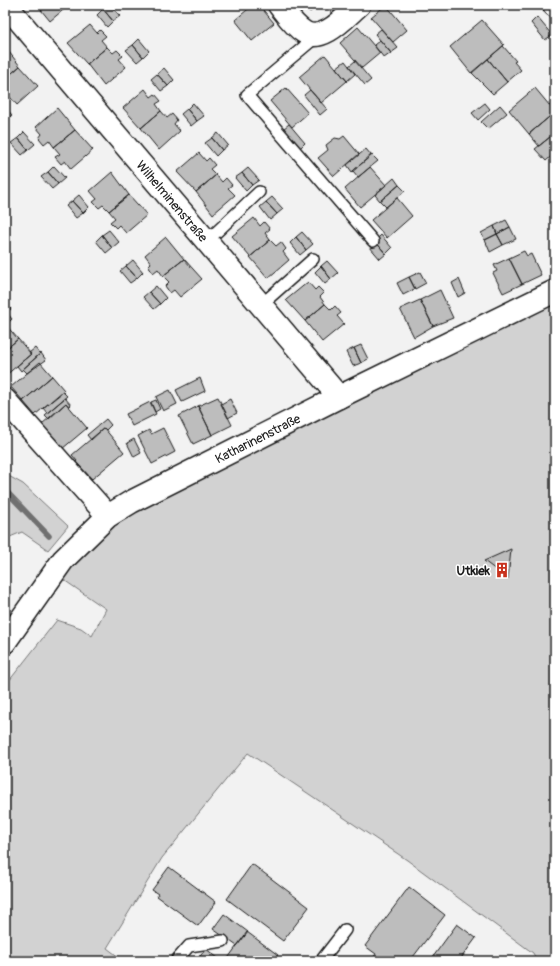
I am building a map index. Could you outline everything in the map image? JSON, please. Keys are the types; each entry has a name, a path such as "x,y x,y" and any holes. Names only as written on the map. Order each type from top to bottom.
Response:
{"street":[{"path":"279,5 297,27 306,34 317,36 327,32 359,5"},
{"name":"Wilhelminenstraße","path":"8,14 207,241 339,397"},
{"name":"Katharinenstraße","path":"5,642 63,560 108,516 131,502 339,397 555,292"},
{"path":"5,400 108,516"}],"lane":[{"path":"317,36 247,94 374,241"},
{"path":"207,241 259,192"},
{"path":"261,305 313,259"},
{"path":"321,961 345,930"},
{"path":"176,961 188,946 222,941"}],"shaded area":[{"path":"555,301 555,961 537,961 533,953 407,860 248,753 162,858 107,948 124,961 5,961 5,686 57,620 81,628 92,636 106,609 61,578 116,519"},
{"path":"5,474 23,484 68,526 48,550 22,532 5,539"}],"building":[{"path":"37,5 69,5 50,21"},
{"path":"107,5 110,5 120,16 113,21 103,9"},
{"path":"253,5 259,5 274,23 252,41 235,20"},
{"path":"304,5 318,5 310,12"},
{"path":"326,5 346,5 334,15"},
{"path":"386,5 407,30 393,42 371,17"},
{"path":"103,9 113,21 107,27 97,15"},
{"path":"537,17 552,35 545,40 531,23"},
{"path":"482,20 504,45 471,73 450,47"},
{"path":"90,25 97,33 100,30 106,36 101,40 107,47 87,64 68,43"},
{"path":"358,27 380,53 362,68 340,43"},
{"path":"381,29 398,48 391,53 375,34"},
{"path":"139,39 149,51 143,57 133,45"},
{"path":"380,40 391,53 384,58 374,45"},
{"path":"133,45 143,57 137,62 126,50"},
{"path":"503,46 516,61 514,62 521,70 507,82 488,59"},
{"path":"5,47 20,66 5,79"},
{"path":"107,47 113,53 117,50 123,56 119,59 126,67 104,86 87,64"},
{"path":"325,55 347,81 321,103 299,77"},
{"path":"488,59 507,82 493,94 472,73"},
{"path":"345,61 355,74 347,81 336,68"},
{"path":"355,61 371,80 365,85 349,66"},
{"path":"20,66 38,86 17,105 10,97 7,100 5,98 5,79"},
{"path":"164,68 174,80 168,86 157,74"},
{"path":"157,74 168,86 161,91 151,79"},
{"path":"286,88 308,113 292,127 270,101"},
{"path":"535,88 555,112 529,134 509,110"},
{"path":"145,89 151,97 155,94 161,101 156,104 161,111 141,128 123,108"},
{"path":"310,90 327,109 320,115 304,95"},
{"path":"193,103 204,116 197,121 187,109"},
{"path":"485,103 490,109 478,120 472,113"},
{"path":"500,105 507,113 488,129 481,122"},
{"path":"5,107 12,115 5,120"},
{"path":"57,108 75,130 54,147 49,140 44,144 39,138 42,134 36,127"},
{"path":"187,109 197,121 191,126 181,114"},
{"path":"161,111 167,118 172,114 177,120 174,124 180,131 159,150 141,128"},
{"path":"555,112 555,133 539,146 529,134"},
{"path":"289,124 305,143 299,149 283,129"},
{"path":"75,130 93,150 71,169 65,161 61,164 55,157 60,154 54,147"},
{"path":"24,132 35,144 28,150 18,138"},
{"path":"218,133 228,145 222,150 212,138"},
{"path":"555,133 555,153 546,161 535,149"},
{"path":"344,136 359,154 334,176 318,158 328,150 326,145 335,138 340,139"},
{"path":"18,138 28,150 22,155 11,143"},
{"path":"212,138 222,150 216,156 205,143"},
{"path":"366,149 371,155 352,172 347,165"},
{"path":"199,153 206,161 209,158 215,165 210,169 216,175 196,192 177,172"},
{"path":"372,155 378,161 358,177 353,171"},
{"path":"54,166 65,178 58,184 48,172"},
{"path":"370,167 386,185 360,207 345,189"},
{"path":"248,168 259,180 252,185 242,173"},
{"path":"48,172 58,184 52,189 41,177"},
{"path":"112,172 129,195 109,211 103,205 99,208 93,202 97,199 90,191"},
{"path":"242,173 252,185 246,191 235,178"},
{"path":"216,175 222,182 226,178 232,185 228,188 235,195 213,214 196,192"},
{"path":"394,178 399,185 380,201 375,195"},
{"path":"399,185 405,191 386,207 380,201"},
{"path":"79,195 89,207 83,213 72,201"},
{"path":"129,195 147,215 126,233 119,225 116,228 110,222 115,218 109,211"},
{"path":"272,197 283,209 277,214 266,202"},
{"path":"397,198 412,216 387,238 371,220"},
{"path":"72,201 83,213 76,218 66,206"},
{"path":"266,202 277,214 270,220 260,207"},
{"path":"254,218 260,226 264,222 270,229 265,233 270,240 250,257 232,236"},
{"path":"506,220 510,227 497,234 494,226"},
{"path":"494,226 497,234 485,240 481,233"},
{"path":"510,227 516,239 503,245 497,234"},
{"path":"109,230 119,242 112,248 102,235"},
{"path":"302,232 313,244 306,250 296,237"},
{"path":"497,234 503,245 490,252 485,240"},
{"path":"102,235 112,248 106,253 96,241"},
{"path":"381,235 392,248 386,254 375,241"},
{"path":"166,237 184,259 163,276 158,269 153,273 148,266 151,263 145,255"},
{"path":"296,237 306,250 300,255 290,243"},
{"path":"270,240 276,246 281,242 286,249 283,252 289,260 268,278 250,257"},
{"path":"375,241 386,254 380,259 369,246"},
{"path":"524,251 527,256 531,254 541,275 522,284 509,258"},
{"path":"509,258 522,284 503,293 493,273 497,271 494,265"},
{"path":"184,259 202,279 180,297 174,290 170,293 165,286 169,282 163,276"},
{"path":"133,260 143,272 137,278 126,266"},
{"path":"327,261 338,273 331,279 321,266"},
{"path":"126,266 137,278 130,283 120,271"},
{"path":"321,266 331,279 325,284 315,272"},
{"path":"420,272 426,283 415,289 409,277"},
{"path":"409,277 415,289 403,295 397,283"},
{"path":"459,279 465,293 458,297 452,283"},
{"path":"308,282 315,290 318,287 324,293 320,297 325,304 305,321 286,300"},
{"path":"156,286 166,298 160,304 149,292"},
{"path":"440,290 453,318 433,326 420,300"},
{"path":"149,292 160,304 154,309 143,297"},
{"path":"420,300 433,326 414,337 400,309"},
{"path":"5,302 11,309 5,314"},
{"path":"325,304 331,310 335,306 341,313 337,316 344,324 322,342 305,321"},
{"path":"7,313 12,319 6,325 5,314"},
{"path":"5,324 18,339 5,350"},
{"path":"18,339 31,354 5,376 5,350"},
{"path":"361,345 368,359 361,363 354,348"},
{"path":"35,348 40,354 21,371 17,366 31,354 29,353"},
{"path":"354,348 361,363 353,366 346,352"},
{"path":"41,353 46,360 27,373 23,369"},
{"path":"40,362 52,376 23,401 11,387"},
{"path":"52,376 64,390 35,415 23,401"},
{"path":"200,378 205,391 182,402 176,390"},
{"path":"170,390 177,404 163,411 156,397"},
{"path":"63,392 67,396 47,413 43,408"},
{"path":"218,397 232,425 212,435 198,406"},
{"path":"65,398 71,405 69,407 66,403 49,419 45,415"},
{"path":"230,399 237,413 228,418 221,404"},
{"path":"156,400 160,409 155,412 151,402"},
{"path":"150,402 156,414 132,426 126,414"},
{"path":"66,403 87,428 62,449 42,424"},
{"path":"198,406 212,435 193,444 179,416"},
{"path":"106,419 111,425 106,430 104,428 91,440 87,435"},
{"path":"104,428 124,452 92,479 76,462 77,461 72,455"},
{"path":"163,428 175,452 152,464 138,436 149,430 151,434"},
{"path":"134,439 141,453 134,457 127,443"},
{"name":"Utkiek","path":"511,549 508,579 484,561"},
{"path":"252,864 309,907 283,941 227,899"},
{"path":"169,867 216,902 198,926 157,896 158,894 152,890"},
{"path":"409,887 445,915 410,961 371,961 376,954 365,946"},
{"path":"224,914 248,932 237,946 213,929"},
{"path":"457,924 476,938 459,961 430,961"},
{"path":"247,932 278,955 273,961 226,961"},
{"path":"206,949 222,961 196,961"}],"waterway":[{"path":"5,490 49,536"}],"place":[{"name":"Utkiek","path":"502,570"}]}
